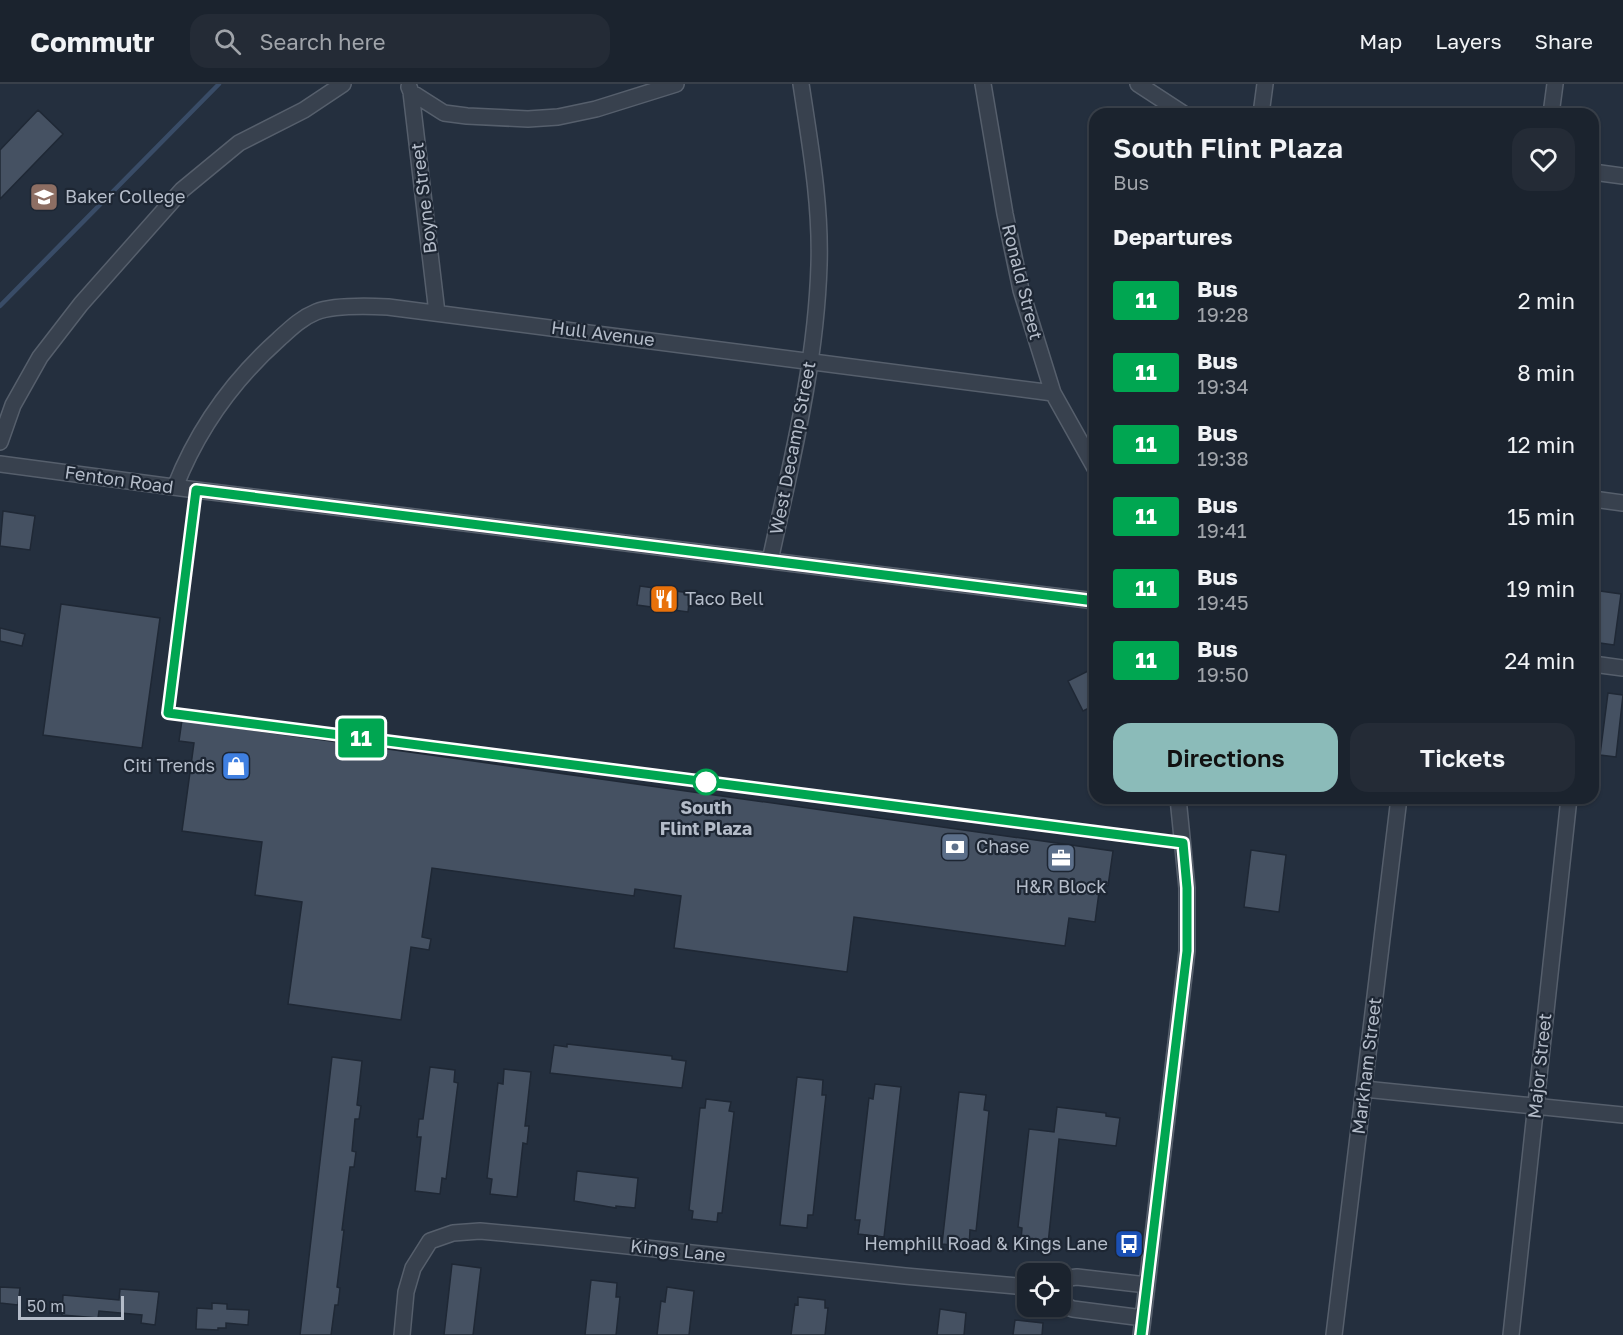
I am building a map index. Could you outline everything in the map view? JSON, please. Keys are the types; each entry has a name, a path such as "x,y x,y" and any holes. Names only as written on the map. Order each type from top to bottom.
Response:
{"street":[{"path":"0,442 13,405 40,357 81,304 182,190 239,143 304,110 343,84"},
{"path":"409,88 444,113 528,119 558,117 596,109 676,84"},
{"name":"West Decamp Street","path":"770,561 806,395 819,266 819,213 801,84"},
{"name":"Ronald Street","path":"983,84 1005,214 1021,290 1053,393 1089,457"},
{"path":"1138,84 1175,108"},
{"path":"1263,108 1265,84"},
{"path":"1552,108 1555,84"},
{"name":"Boyne Street","path":"409,88 437,313"},
{"path":"1599,173 1623,176"},
{"name":"Hull Avenue","path":"175,488 183,466 227,393 260,356 300,320 318,311 356,306 437,313 1053,393"},
{"name":"Fenton Road","path":"0,464 175,488 1089,600"},
{"path":"1599,501 1623,503"},
{"path":"1599,665 1623,668"},
{"path":"1141,1335 1187,951 1187,888 1179,804"},
{"name":"Markham Street","path":"1334,1335 1398,804"},
{"name":"Major Street","path":"1511,1335 1568,804"},
{"path":"1364,1089 1623,1115"},
{"name":"Kings Lane","path":"402,1335 406,1292 413,1268 430,1241 453,1233 480,1231 544,1237 1017,1286"},
{"path":"1071,1278 1147,1285"},
{"path":"1071,1308 1143,1318"}],"building":[{"path":"38,110 63,134 0,199 0,150"},
{"path":"3,511 35,516 30,550 0,546"},
{"name":"Taco Bell","path":"640,586 690,593 688,612 637,605"},
{"path":"1599,591 1621,594 1614,645 1599,643"},
{"path":"61,604 160,618 142,748 43,735"},
{"path":"0,628 25,634 22,646 0,641"},
{"path":"1089,670 1089,708 1083,711 1068,681"},
{"path":"1608,693 1623,695 1616,757 1600,755"},
{"path":"182,720 1113,851 1108,886 1100,885 1095,922 1069,918 1065,946 854,917 847,972 674,948 681,896 635,889 634,896 432,868 422,937 431,939 429,950 411,947 401,1020 288,1004 302,902 255,895 262,842 182,831 194,743 179,741"},
{"path":"1251,850 1286,855 1279,912 1244,907"},
{"path":"567,1044 672,1056 672,1059 686,1061 682,1088 550,1073 554,1045 567,1047"},
{"path":"332,1057 362,1061 357,1105 361,1106 359,1119 355,1119 352,1151 356,1152 354,1167 350,1167 337,1287 340,1288 331,1335 300,1335"},
{"path":"430,1067 455,1070 454,1082 458,1083 446,1179 442,1178 440,1194 415,1191 421,1137 417,1137 419,1119 423,1119"},
{"path":"504,1069 531,1072 525,1126 529,1126 527,1144 523,1143 517,1197 490,1194 492,1179 487,1178 498,1083 503,1084"},
{"path":"797,1077 823,1080 822,1095 826,1095 813,1215 808,1215 807,1228 780,1225"},
{"path":"875,1084 901,1087 884,1237 858,1234 860,1220 855,1220 869,1098 873,1099"},
{"path":"959,1092 986,1095 984,1110 989,1111 976,1231 970,1230 969,1247 942,1244"},
{"path":"706,1099 731,1102 729,1111 734,1112 722,1213 718,1213 717,1222 692,1219 693,1211 689,1210 700,1108 705,1108"},
{"path":"1057,1107 1106,1113 1106,1116 1120,1118 1116,1146 1059,1139 1048,1244 1021,1240 1022,1228 1018,1227 1029,1129 1054,1132"},
{"path":"577,1171 638,1178 635,1208 616,1206 616,1208 574,1201"},
{"path":"452,1264 481,1268 473,1335 444,1335"},
{"path":"591,1280 617,1283 616,1297 620,1297 616,1335 585,1335"},
{"path":"0,1287 20,1288 18,1305 0,1303"},
{"path":"667,1287 694,1291 689,1335 657,1335 661,1301 665,1302"},
{"path":"120,1289 159,1292 155,1325 141,1323 142,1315 99,1311 98,1318 62,1315 63,1295 119,1300"},
{"path":"798,1297 825,1300 825,1308 828,1308 825,1335 791,1335"},
{"path":"212,1303 227,1304 227,1309 249,1310 248,1325 226,1323 226,1328 218,1328 218,1330 196,1329 197,1308 212,1309"},
{"path":"940,1309 966,1313 964,1335 937,1335"},
{"path":"1015,1320 1043,1323 1042,1335 1013,1335"}],"waterway":[{"path":"0,306 219,84"}],"bus line":[{"name":"11","path":"1089,600 196,490 168,713 1081,828 1183,843 1187,888 1187,951 1141,1335"}],"place":[{"name":"Baker College","path":"44,197"},
{"name":"Taco Bell","path":"664,599"},
{"name":"Citi Trends","path":"236,766"},
{"name":"South Flint Plaza","path":"706,782"},
{"name":"Chase","path":"955,847"},
{"name":"H&R Block","path":"1061,858"},
{"name":"Hemphill Road & Kings Lane","path":"1129,1244"}]}
